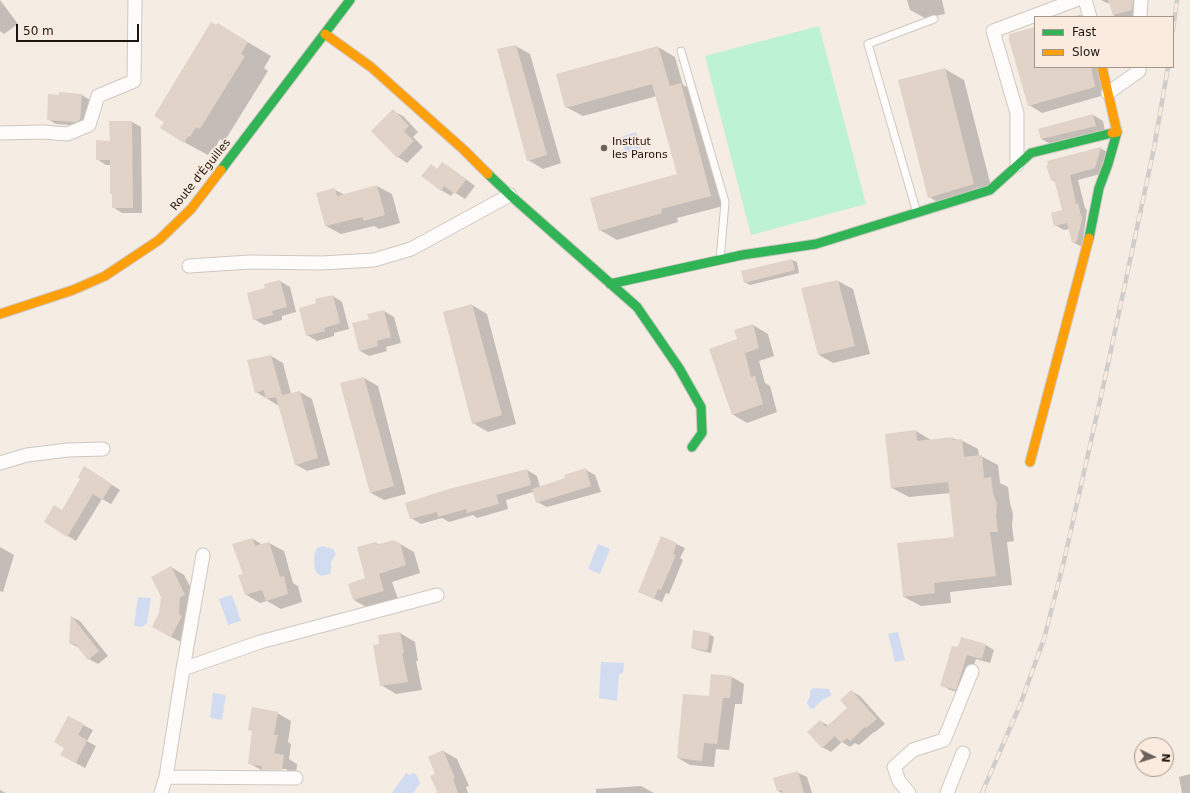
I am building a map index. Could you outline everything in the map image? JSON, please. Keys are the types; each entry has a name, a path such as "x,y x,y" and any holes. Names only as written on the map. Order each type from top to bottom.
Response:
{"street":[{"path":"0,133 43,132 68,134 89,124 98,96 134,81 135,0"},
{"name":"Route d'Éguilles","path":"0,314 73,290 105,276 159,240 191,209 350,0"},
{"path":"1017,165 1017,113 993,31 1076,0"},
{"path":"1086,0 1090,16"},
{"path":"1140,16 1141,0"},
{"path":"325,34 371,67 464,150 510,195 637,307 679,368 701,407 702,433 692,447"},
{"path":"1030,462 1090,236 1099,188 1108,164 1117,132 1102,68"},
{"path":"1108,92 1139,71 1139,68"},
{"path":"610,284 742,255 816,244 990,190 1031,153 1117,132"},
{"path":"189,266 250,262 322,263 374,260 411,249 510,195"},
{"path":"0,463 27,455 68,450 103,449"},
{"path":"161,793 166,777 203,555"},
{"path":"183,669 260,642 437,595"},
{"path":"909,793 899,781 894,767 913,750 944,740 972,672"},
{"path":"947,793 963,753"},
{"path":"166,777 296,778"}],"lane":[{"path":"917,213 868,44 934,19"},
{"path":"681,51 725,202 720,260"}],"green space":[{"path":"819,26 866,204 751,235 705,56"}],"water":[{"path":"636,132 641,149 625,153 621,137"},
{"path":"598,544 610,549 600,574 588,569"},
{"path":"322,546 333,549 336,554 331,562 330,574 322,576 315,570 314,558 316,549"},
{"path":"232,595 241,621 228,625 219,599"},
{"path":"138,597 151,598 147,623 142,627 134,626"},
{"path":"898,632 905,660 895,662 888,634"},
{"path":"601,662 624,663 623,673 619,674 617,701 599,698"},
{"path":"813,688 829,689 831,694 813,709 810,708 807,703 810,696 810,691"},
{"path":"213,693 226,695 222,720 210,718"},
{"path":"406,773 409,775 413,773 416,774 420,783 413,793 392,793"}],"building":[{"path":"1108,0 1133,0 1132,10 1113,15"},
{"path":"211,22 216,25 218,23 248,42 241,54 245,56 200,129 196,127 184,143 160,128 164,122 154,116"},
{"path":"1034,27 1034,68 1091,68 1095,87 1028,106 1009,40 1009,34"},
{"path":"516,45 547,155 527,161 497,49"},
{"path":"658,46 670,86 681,83 711,196 661,209 662,213 599,231 590,198 677,174 652,84 565,108 556,74"},
{"path":"945,68 974,184 928,198 898,80"},
{"path":"59,92 82,94 80,120 76,122 47,120 48,94 59,95"},
{"path":"393,109 409,126 404,131 414,141 397,158 371,131"},
{"path":"1093,114 1096,126 1041,139 1038,129"},
{"path":"109,121 132,121 133,208 112,208 112,194 110,194 110,160 96,160 96,140 110,141"},
{"path":"1101,147 1095,168 1070,175 1076,204 1078,203 1082,219 1077,241 1072,243 1067,223 1054,226 1051,213 1062,210 1054,179 1051,181 1046,165 1048,165 1047,161"},
{"path":"442,162 466,180 455,194 444,186 441,191 421,176 431,164 437,169"},
{"path":"377,185 385,215 364,221 362,217 325,226 316,193 335,188 337,196"},
{"path":"792,259 795,270 744,283 741,271"},
{"path":"280,280 287,307 272,311 273,315 253,320 247,293 265,288 264,284"},
{"path":"838,280 855,346 818,355 801,288"},
{"path":"333,295 340,323 324,328 325,331 306,336 299,308 316,303 315,299"},
{"path":"472,304 502,415 472,424 443,312"},
{"path":"384,310 391,337 377,341 378,346 359,351 352,323 369,319 367,314"},
{"path":"753,324 759,348 745,353 751,377 755,376 763,404 732,415 709,349 737,339 734,330"},
{"path":"271,355 282,395 300,391 318,458 295,465 276,397 266,399 264,390 255,393 247,360"},
{"path":"364,377 394,486 370,493 340,383"},
{"path":"916,430 917,441 953,437 953,440 962,439 964,457 982,455 984,478 991,477 993,493 997,504 996,516 998,532 990,532 996,576 934,583 935,593 903,597 897,543 954,537 948,482 891,488 885,434"},
{"path":"84,466 112,484 102,500 93,494 67,537 44,522 54,505 62,510 80,479 78,477"},
{"path":"586,468 591,486 536,503 532,489 565,478 564,475"},
{"path":"527,469 531,485 496,495 499,504 467,513 466,509 438,517 437,512 410,519 405,503 449,489"},
{"path":"661,536 677,543 673,554 676,555 661,590 658,589 654,599 638,592"},
{"path":"253,538 255,546 269,542 280,577 284,576 288,594 266,601 262,590 245,595 238,575 243,574 232,544"},
{"path":"393,540 400,543 406,565 379,574 384,591 353,600 348,584 365,578 357,547 376,542 377,545"},
{"path":"171,566 185,595 180,597 179,614 182,616 171,637 152,627 159,613 161,597 151,577"},
{"path":"71,615 99,651 88,660 75,644 69,643"},
{"path":"693,630 710,633 707,651 691,648"},
{"path":"400,632 404,653 402,653 408,682 380,686 373,645 379,644 378,635"},
{"path":"961,637 986,644 982,659 967,655 956,690 940,686 952,646 958,647"},
{"path":"711,674 732,676 730,698 723,698 717,744 704,743 702,761 677,758 683,694 709,696"},
{"path":"851,690 877,719 866,728 865,727 850,741 847,738 841,743 835,736 822,748 807,732 820,720 826,727 847,708 840,700"},
{"path":"252,707 278,712 274,735 278,735 274,753 284,755 282,770 261,770 262,766 248,764 252,731 248,730"},
{"path":"68,716 84,724 78,735 87,740 76,763 60,755 64,748 54,742"},
{"path":"443,750 455,778 453,779 458,793 438,793 430,776 435,774 428,757"},
{"path":"798,771 804,793 783,793 782,790 777,791 773,778"}],"railway":[{"path":"1174,22 1177,0"},
{"path":"982,793 1020,705 1044,639 1064,561 1154,148 1168,68"}],"traffic: fast":[{"path":"221,170 350,0"},
{"path":"1089,238 1099,188 1108,164 1117,132"},
{"path":"610,284 742,255 816,244 990,190 1031,153 1112,133"},
{"path":"488,174 637,307 679,368 701,407 702,433 692,447"}],"traffic: slow":[{"path":"325,34 371,67 464,150 488,174"},
{"path":"1102,68 1117,132 1112,133"},
{"path":"0,314 73,290 105,276 159,240 191,209 221,170"},
{"path":"1030,462 1089,238"}],"place":[{"name":"Institut les Parons","path":"604,148"}]}
